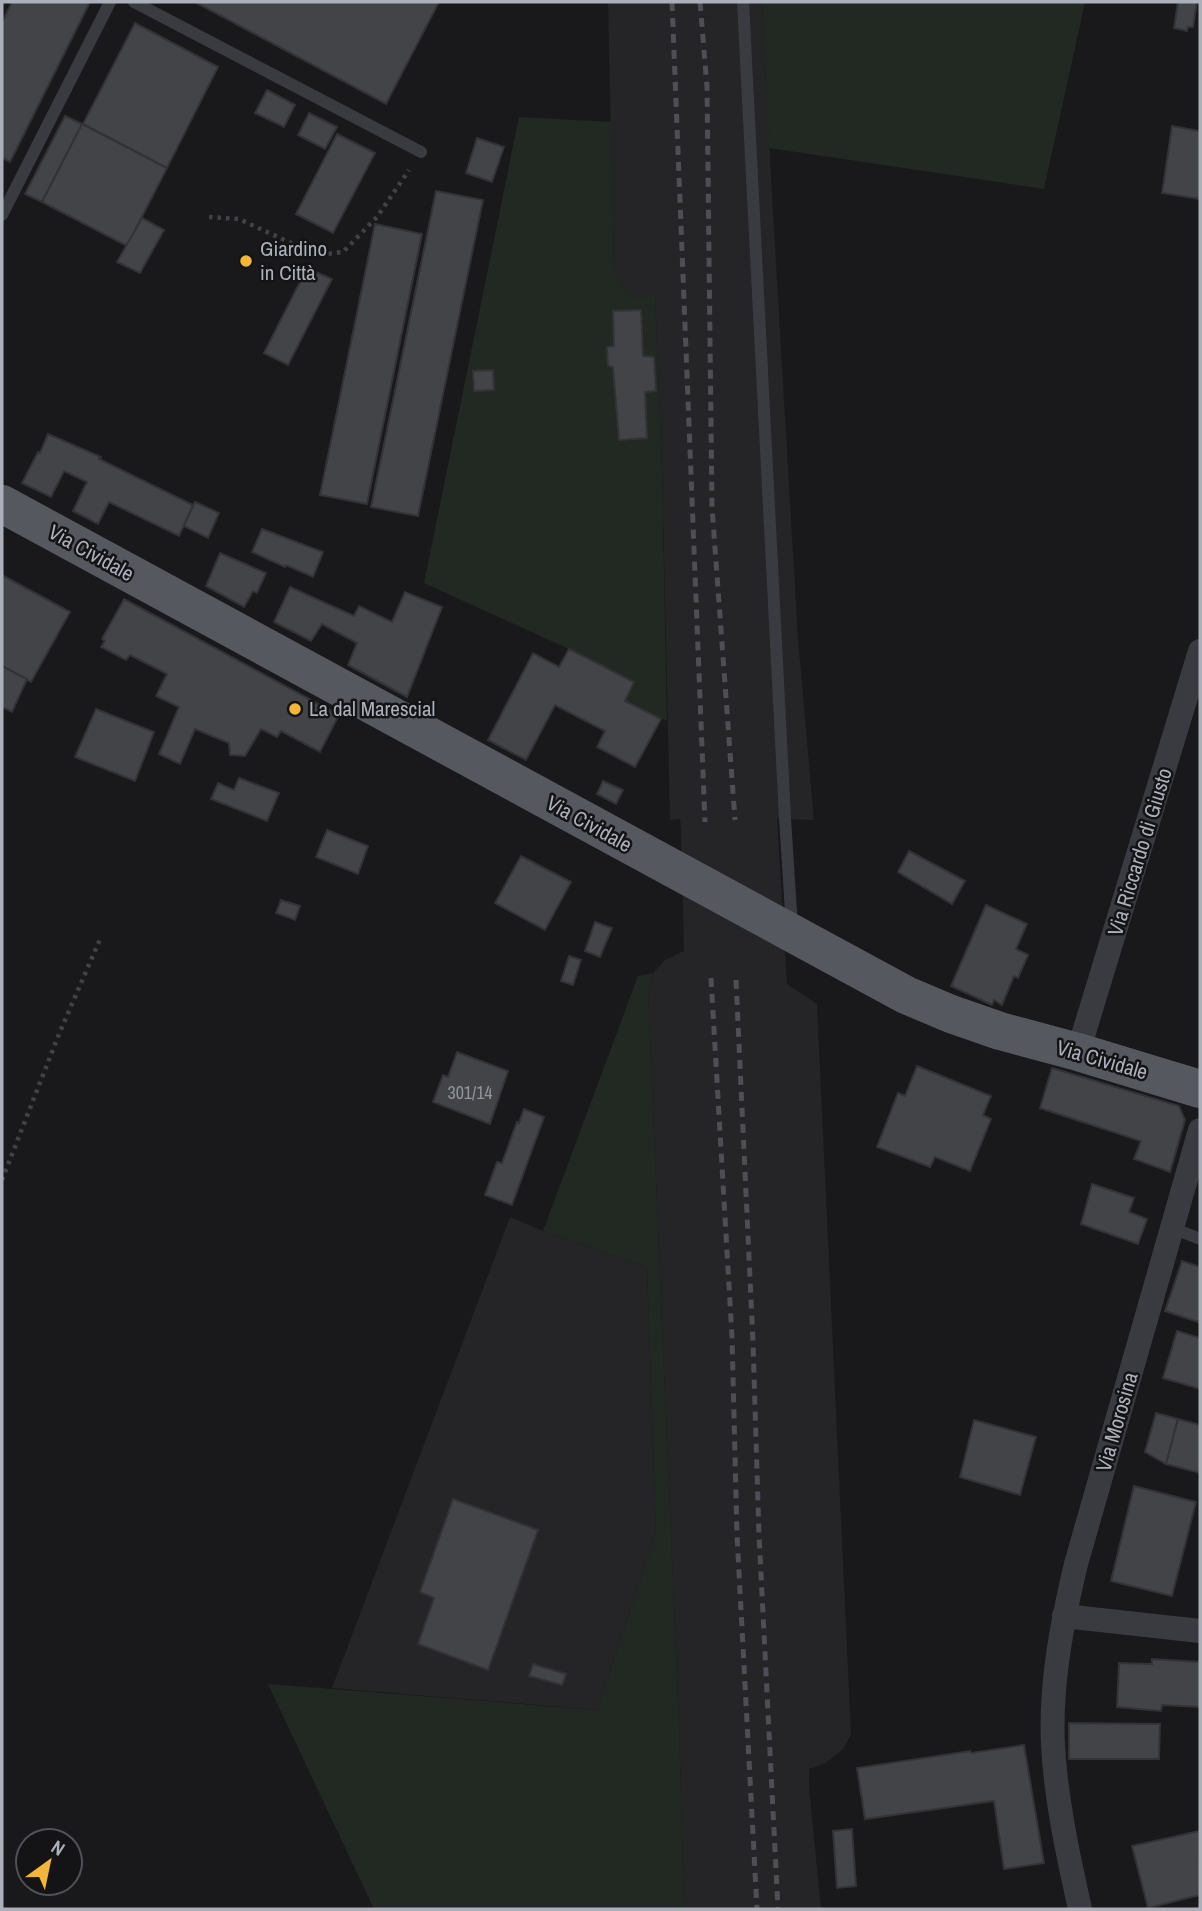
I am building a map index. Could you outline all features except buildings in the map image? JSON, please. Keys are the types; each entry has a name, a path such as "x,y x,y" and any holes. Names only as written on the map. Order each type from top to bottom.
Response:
{"main road":[{"name":"Via Cividale","path":"2,504 906,995 1000,1031 1200,1089"}],"street":[{"name":"Via Riccardo di Giusto","path":"1078,1052 1200,651"},
{"name":"Via Morosina","path":"1080,1909 1069,1862 1053,1745 1054,1685 1064,1616 1076,1564 1200,1130"},
{"path":"1064,1616 1200,1631"}],"lane":[{"path":"2,215 110,2"},
{"path":"134,2 421,152"},
{"path":"743,2 792,935"},
{"path":"1172,1228 1200,1239"}],"path":[{"path":"209,218 239,219 317,255 343,251 377,217 421,152"},
{"path":"2,1180 59,1034 101,937"}],"shaded area":[{"path":"608,2 762,2 798,639 814,820 777,819 787,984 817,1004 851,1734 843,1749 824,1764 809,1769 821,1909 684,1909 679,1725 648,992 653,973 665,960 684,951 681,829 680,819 670,820 655,297 637,298 622,288 614,269"},
{"path":"762,2 1085,2 1044,189 769,148"},
{"path":"519,117 611,122 614,269 622,287 637,298 655,296 662,468 667,721 625,701 634,681 424,583"},
{"path":"653,973 648,992 679,1725 684,1909 374,1909 268,1684 597,1710 656,1532 647,1267 543,1231 638,976"},
{"path":"510,1217 647,1267 656,1532 597,1710 332,1688"}],"railway":[{"path":"672,2 705,822"},
{"path":"700,2 707,87 712,507 735,820"},
{"path":"711,978 732,1337 737,1535 757,1909"},
{"path":"736,980 778,1909"}],"place":[{"name":"Giardino in Città","path":"246,261"},
{"name":"La dal Marescial","path":"295,709"}]}
